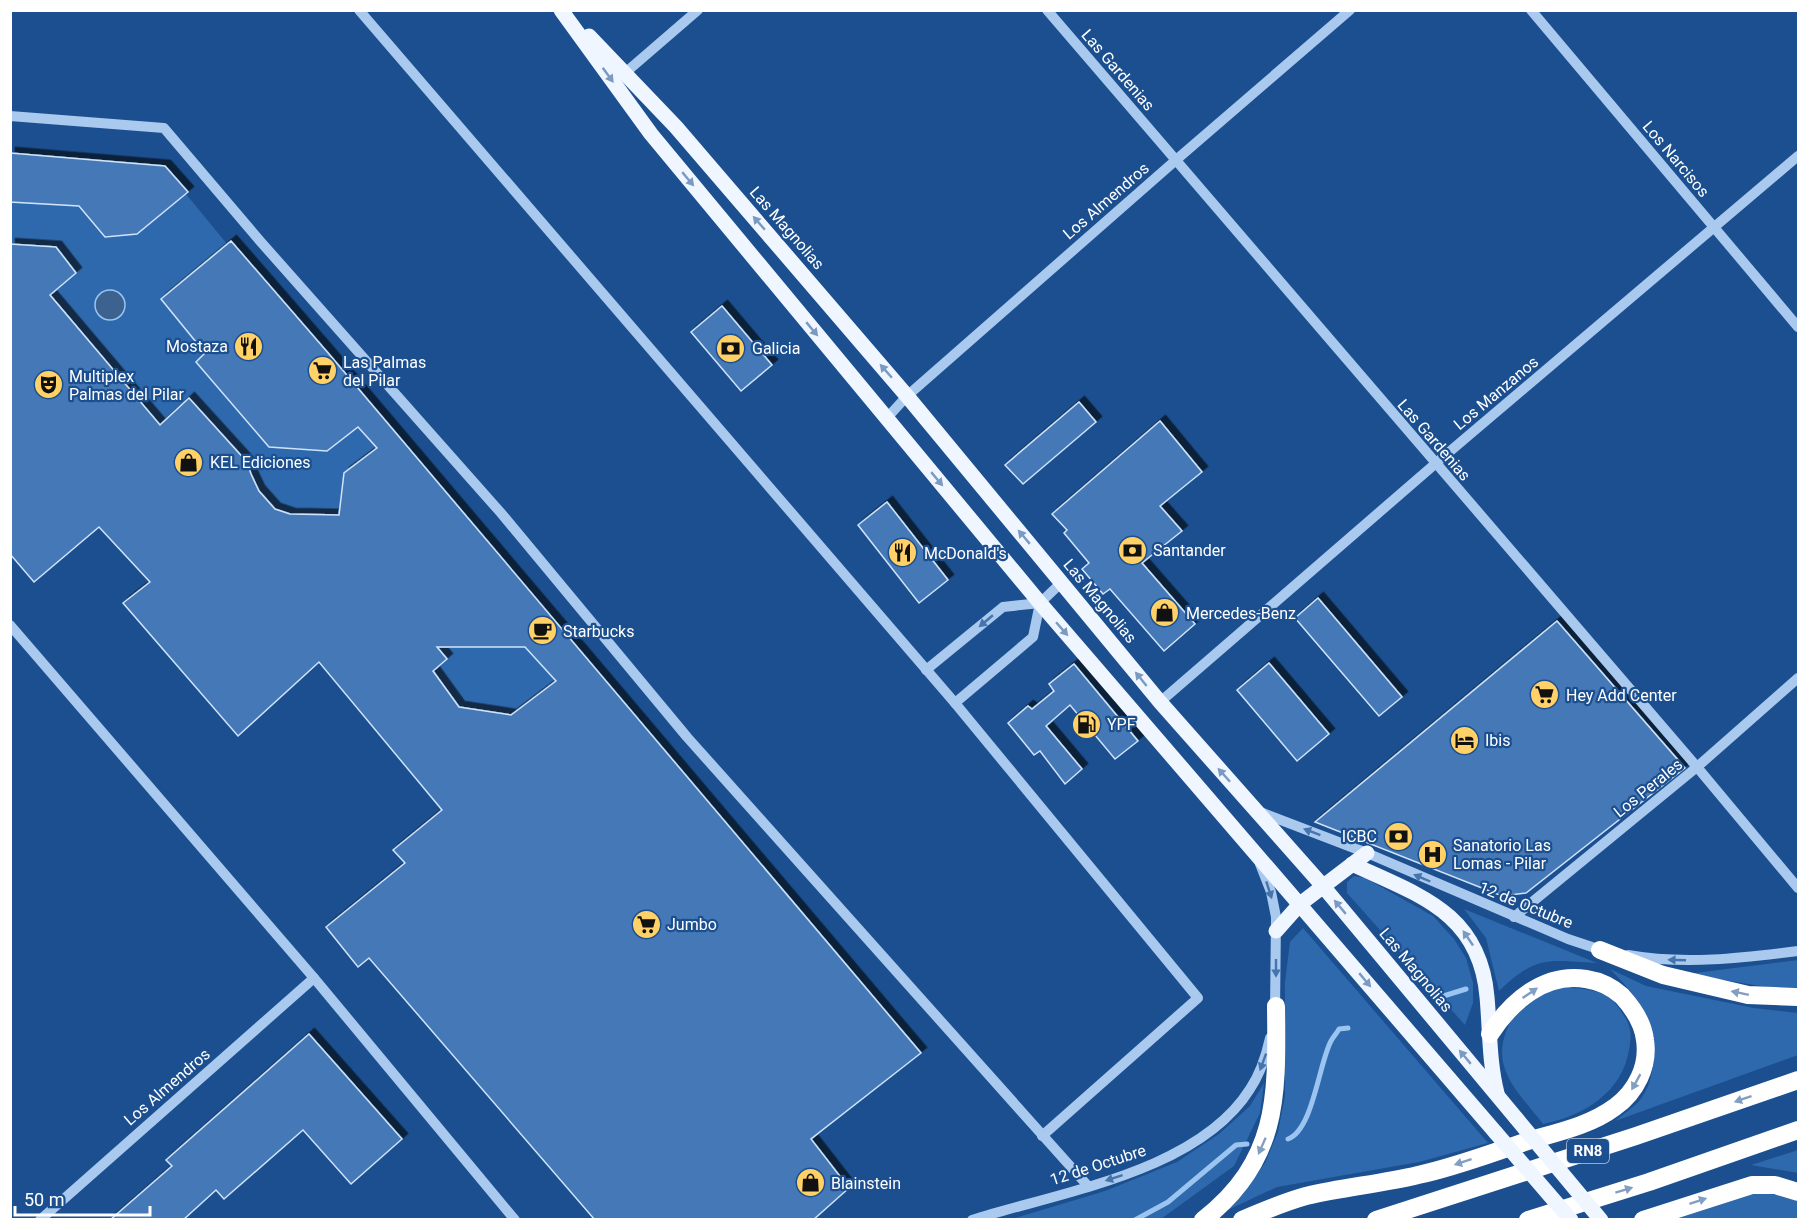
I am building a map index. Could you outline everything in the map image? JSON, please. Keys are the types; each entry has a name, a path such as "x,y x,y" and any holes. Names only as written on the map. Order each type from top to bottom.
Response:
{"highway":[{"path":"1600,950 1663,975 1684,980 1748,995 1798,997"},
{"path":"1242,1220 1306,1196 1430,1172 1580,1125 1606,1113 1621,1102 1639,1080 1644,1061 1645,1036 1632,1009 1611,987 1584,978 1558,978 1534,989 1506,1011 1490,1034"},
{"path":"1203,1220 1227,1198 1246,1174 1267,1133 1276,1086 1276,1006"},
{"name":"RN8","path":"1376,1220 1636,1136 1798,1080"},
{"path":"1528,1220 1649,1182 1798,1130"},
{"path":"1643,1220 1752,1185 1775,1185 1798,1192"}],"main road":[{"name":"Las Magnolias","path":"563,10 676,127 907,396 1160,702 1322,885 1601,1220"},
{"name":"Las Magnolias","path":"563,10 651,134 886,419 1040,603 1571,1220"},
{"path":"1276,931 1300,904 1322,885 1367,854"},
{"path":"1352,864 1440,908 1462,929 1474,947 1482,964 1487,994 1492,1069 1498,1097"}],"street":[{"path":"359,10 955,703 1198,998 1042,1136"},
{"path":"625,74 698,10"},
{"name":"Las Gardenias","path":"1047,10 1697,767 1798,888"},
{"name":"Los Almendros","path":"886,419 907,396 1350,10"},
{"name":"Los Narcisos","path":"1531,10 1798,327"},
{"path":"10,116 164,128 254,235 501,513 687,737 1088,1186"},
{"name":"Los Manzanos","path":"1160,702 1435,464 1798,156"},
{"path":"955,703 1033,637 1040,603 1062,582"},
{"path":"926,670 1003,607 1040,603"},
{"path":"10,625 314,978 515,1220"},
{"name":"Los Perales","path":"1514,917 1697,767 1798,678"},
{"name":"12 de Octubre","path":"1256,810 1367,854 1514,917 1600,950 1678,960 1729,958 1798,951"},
{"name":"12 de Octubre","path":"972,1220 1138,1170 1174,1153 1208,1132 1233,1111 1251,1089 1268,1046 1276,1006 1276,931 1271,892 1254,850"},
{"name":"Los Almendros","path":"40,1220 314,978"}],"shaded area":[{"path":"186,194 227,244 161,299 205,353 196,362 269,447 327,451 358,427 377,448 525,647 556,681 511,715 459,707 433,671 447,659 324,516 283,511 265,499 258,490 247,462 190,398 160,425 50,295 76,273 56,247 11,244 11,202 79,206 105,237 137,234"},
{"path":"110,290 121,294 125,305 121,316 110,320 99,316 95,305 99,294"},
{"path":"1354,876 1365,878 1433,916 1454,939 1466,958 1473,983 1473,1003 1465,1025 1347,893 1347,882"},
{"path":"1464,909 1597,963 1544,962 1523,971 1499,991 1486,938"},
{"path":"1303,928 1488,1143 1419,1162 1277,1187 1215,1216 1241,1196 1265,1163 1278,1132 1285,1096 1285,982 1290,942"},
{"path":"1798,960 1798,987 1767,987 1687,974"},
{"path":"1610,969 1646,986 1754,1008 1798,1013 1798,1055 1615,1121 1637,1103 1646,1091 1652,1072 1653,1047 1652,1033 1644,1010"},
{"path":"1559,987 1588,990 1608,997 1628,1023 1630,1042 1625,1065 1609,1090 1586,1108 1543,1124 1511,1082 1504,1066 1503,1045 1509,1025 1521,1007 1537,994"},
{"path":"1264,1083 1260,1113 1234,1166 1161,1219 1012,1219 1105,1191 1177,1162 1219,1134 1250,1106"},
{"path":"1798,1150 1798,1173 1751,1165"},
{"path":"1754,1192 1781,1195 1798,1201 1798,1219 1658,1220"}],"building":[{"path":"10,153 165,166 188,192 137,234 105,237 79,206 10,202"},
{"path":"231,241 921,1053 811,1139 849,1188 813,1220 595,1220 369,958 358,967 326,927 405,863 393,850 442,810 319,662 238,736 123,603 150,582 99,527 34,582 10,554 10,244 56,247 76,273 50,295 160,425 189,398 247,462 259,491 275,509 290,514 339,515 344,473 377,448 358,427 327,451 269,447 196,362 205,353 161,299","holes":["437,647 525,647 556,681 511,715 459,707 433,671 447,659"]},
{"name":"Galicia","path":"722,306 772,365 741,391 691,332"},
{"path":"1079,402 1096,422 1023,484 1005,465"},
{"path":"1160,421 1202,472 1160,506 1182,531 1142,563 1195,624 1164,651 1110,589 1103,594 1082,569 1089,563 1064,533 1067,530 1052,514"},
{"name":"McDonald's","path":"887,502 948,580 919,603 858,525"},
{"path":"1318,598 1402,697 1379,716 1295,618"},
{"name":"Hey Add Center","path":"1557,621 1685,768 1526,893 1502,896 1315,822"},
{"path":"1269,663 1329,734 1297,761 1237,690"},
{"path":"1074,664 1138,741 1115,759 1070,705 1046,726 1082,769 1065,784 1040,751 1034,755 1008,723 1028,706 1032,709 1054,691 1049,684"},
{"path":"309,1034 402,1139 351,1184 303,1130 224,1199 216,1190 183,1220 110,1220 172,1166 166,1160"}],"waterway":[{"path":"1437,998 1466,989"},
{"path":"1288,1139 1297,1133 1304,1123 1331,1041 1339,1029 1348,1028"},
{"path":"1135,1220 1168,1202 1236,1145 1247,1144"}],"place":[{"name":"Mostaza","path":"249,346"},
{"name":"Galicia","path":"731,348"},
{"name":"Las Palmas del Pilar","path":"322,371"},
{"name":"Multiplex Palmas del Pilar","path":"48,385"},
{"name":"KEL Ediciones","path":"189,462"},
{"name":"Santander","path":"1132,550"},
{"name":"McDonald's","path":"903,553"},
{"name":"Mercedes-Benz","path":"1165,613"},
{"name":"Starbucks","path":"542,631"},
{"name":"Hey Add Center","path":"1545,695"},
{"name":"YPF","path":"1086,724"},
{"name":"Ibis","path":"1464,740"},
{"name":"ICBC","path":"1398,836"},
{"name":"Sanatorio Las Lomas - Pilar","path":"1432,854"},
{"name":"Jumbo","path":"646,924"},
{"name":"Blainstein","path":"810,1183"}]}
